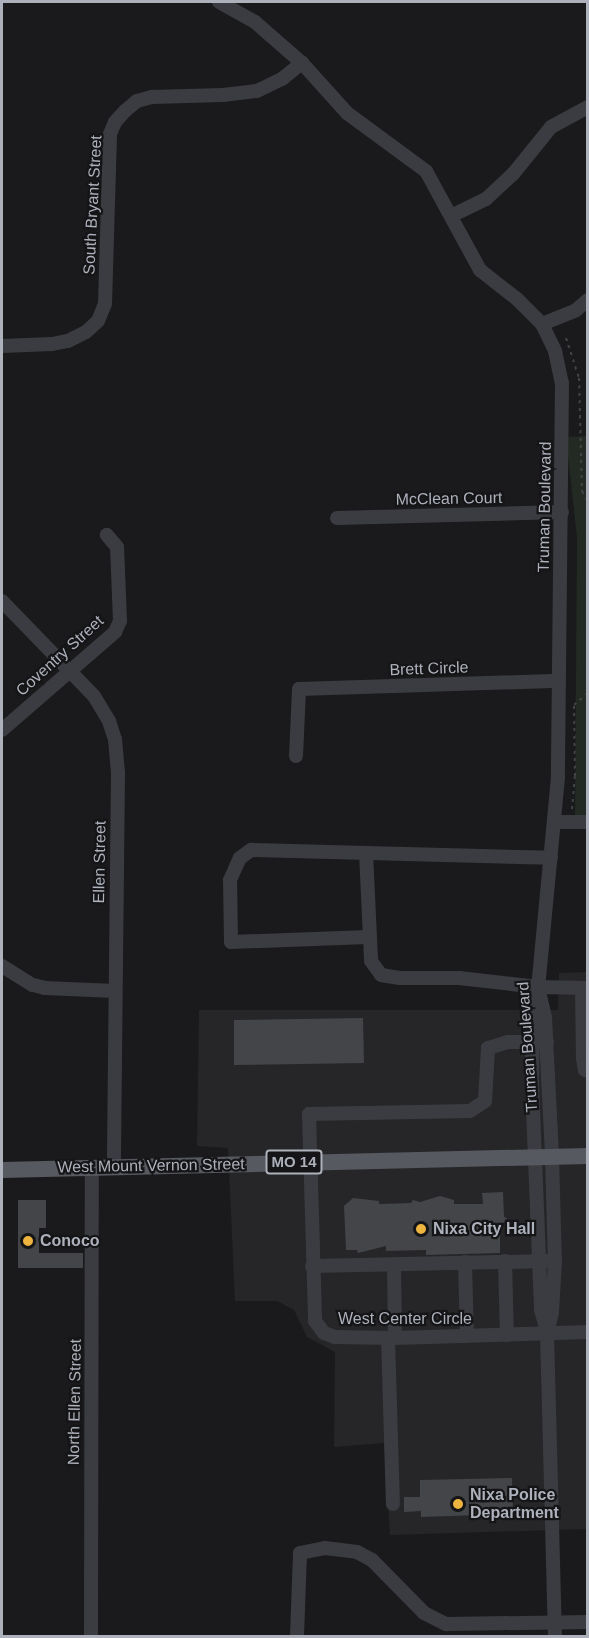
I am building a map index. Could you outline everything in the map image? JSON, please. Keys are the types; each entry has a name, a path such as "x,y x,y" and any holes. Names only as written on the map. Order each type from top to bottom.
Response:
{"main road":[{"name":"West Mount Vernon Street","path":"2,1170 588,1156"}],"street":[{"name":"Truman Boulevard","path":"219,2 255,22 302,63 347,113 426,171 463,243 480,270 517,298 542,324 555,351 562,383 559,681 555,822 542,929 538,987 540,1042 552,1156 555,1261 552,1312 547,1334"},
{"name":"South Bryant Street","path":"2,346 68,341 86,332 98,321 105,304 110,134 115,122 137,101 165,96 223,95 258,91 282,80 302,63"},
{"path":"451,216 486,199 513,174 551,127 588,107"},
{"path":"542,324 576,309 588,300"},
{"name":"McClean Court","path":"337,518 562,512"},
{"name":"Coventry Street","path":"2,730 115,632 120,621 117,547 107,535"},
{"name":"Ellen Street","path":"2,601 94,696 109,721 115,739 118,772 114,1167"},
{"name":"Brett Circle","path":"296,756 299,689 559,681"},
{"path":"555,822 581,822"},
{"path":"368,937 231,942 230,880 240,858 250,850 551,858"},
{"path":"366,853 368,937 371,961 381,975 400,978 505,981 538,987 585,988 583,1058 585,1070 588,1071"},
{"path":"2,966 33,985 45,988 115,991"},
{"name":"West Center Circle","path":"540,1042 508,1042 488,1048 484,1101 470,1111 309,1114 315,1321 324,1333 335,1337 391,1338 588,1332"},
{"path":"540,1042 535,1157 541,1310 547,1334 554,1630"},
{"name":"North Ellen Street","path":"92,1167 92,1636"},
{"path":"506,1261 507,1335"},
{"path":"312,1266 555,1261"},
{"path":"465,1262 467,1336"},
{"path":"393,1504 391,1338 394,1264"},
{"path":"297,1636 300,1553 326,1548 357,1552 384,1571 424,1613 446,1624 554,1630 588,1622"}],"path":[{"path":"566,338 579,378 582,491 588,502"},
{"path":"581,822 572,807 575,776 572,716 574,705 588,693"}],"shaded area":[{"path":"587,436 587,817 575,815 577,538 566,437"},
{"path":"587,972 587,1529 390,1535 384,1443 334,1447 335,1352 307,1337 294,1310 277,1301 235,1301 228,1148 197,1146 199,1010 558,1010 559,973"}],"building":[{"path":"363,1018 364,1063 234,1065 234,1020"},
{"name":"Nixa City Hall","path":"503,1192 504,1217 507,1218 500,1229 500,1253 426,1255 426,1250 386,1251 386,1246 358,1253 357,1250 346,1250 344,1206 353,1198 379,1201 379,1204 411,1203 413,1200 420,1202 440,1196 454,1200 454,1204 483,1204 482,1193"},
{"name":"Conoco","path":"18,1200 46,1200 46,1228 39,1228 39,1253 83,1253 83,1268 18,1268"},
{"name":"Nixa Police Department","path":"512,1478 513,1514 421,1517 421,1511 404,1512 404,1497 420,1497 420,1480"}],"place":[{"name":"Nixa City Hall","path":"421,1229"},
{"name":"Conoco","path":"28,1241"},
{"name":"Nixa Police Department","path":"458,1504"}]}
